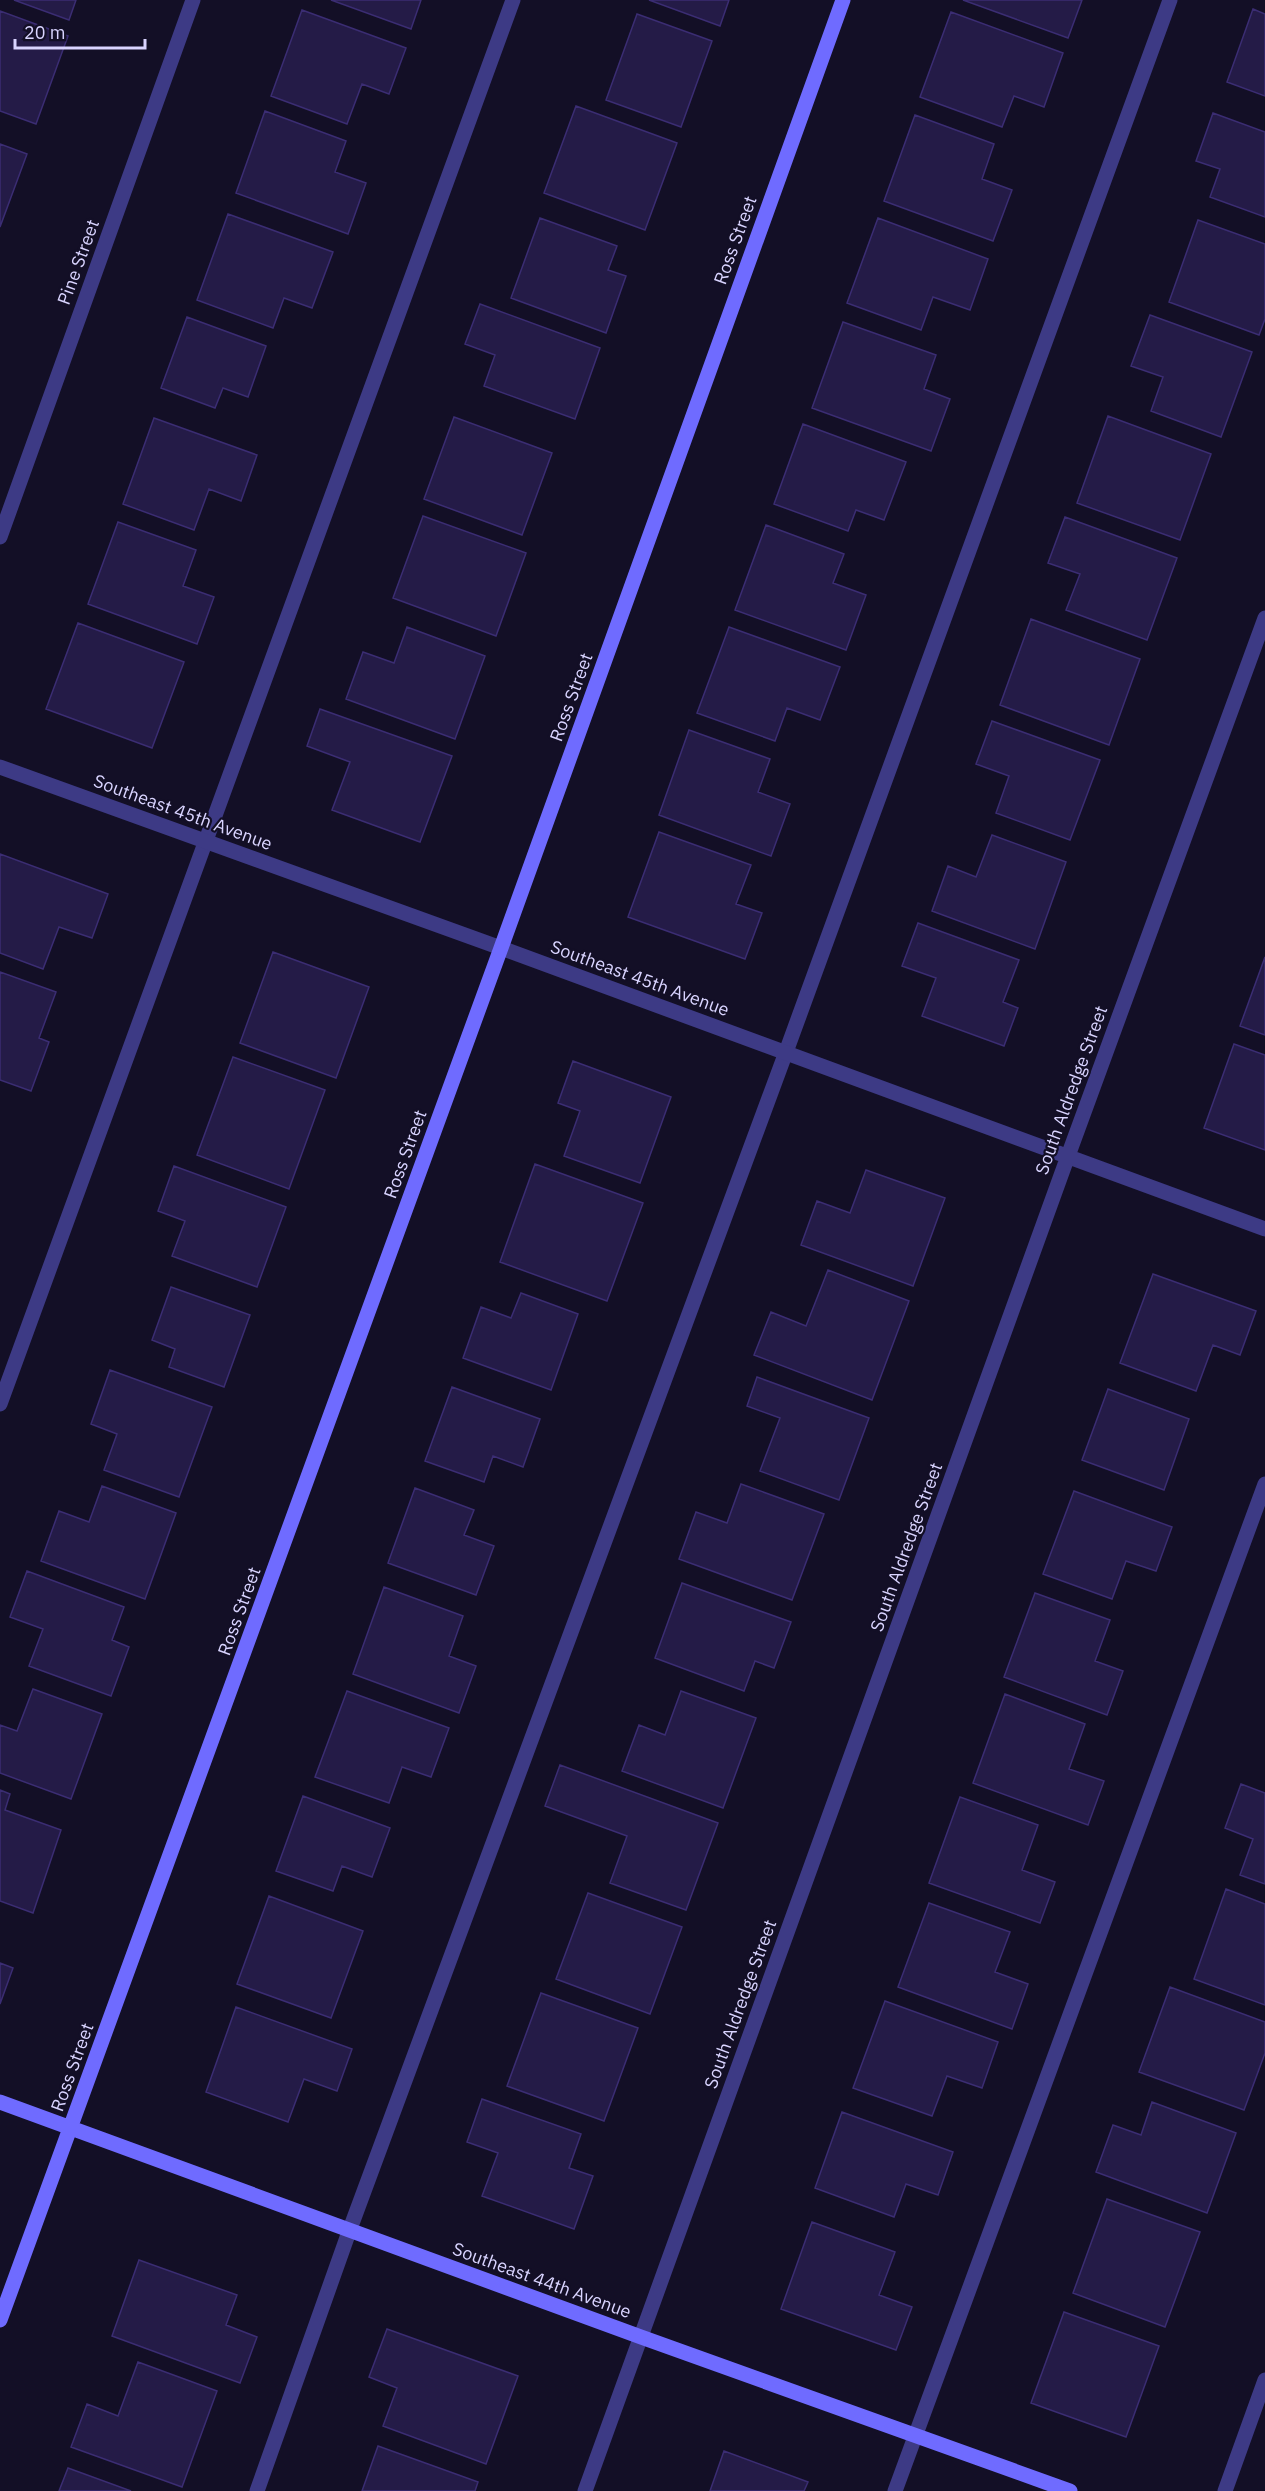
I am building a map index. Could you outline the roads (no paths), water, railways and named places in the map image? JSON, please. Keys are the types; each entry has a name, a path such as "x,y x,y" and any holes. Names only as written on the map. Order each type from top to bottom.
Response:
{"street":[{"name":"Pine Street","path":"0,537 193,0"},
{"path":"0,1404 513,0"},
{"name":"Ross Street","path":"0,2320 501,948 843,0"},
{"path":"257,2491 350,2229 786,1052 1170,0"},
{"name":"South Aldredge Street","path":"585,2491 1265,618"},
{"name":"Southeast 45th Avenue","path":"0,767 786,1052 1265,1229"},
{"path":"896,2491 1265,1484"},
{"name":"Southeast 44th Avenue","path":"0,2102 641,2337 1071,2491"},
{"path":"1226,2491 1265,2380"}]}
